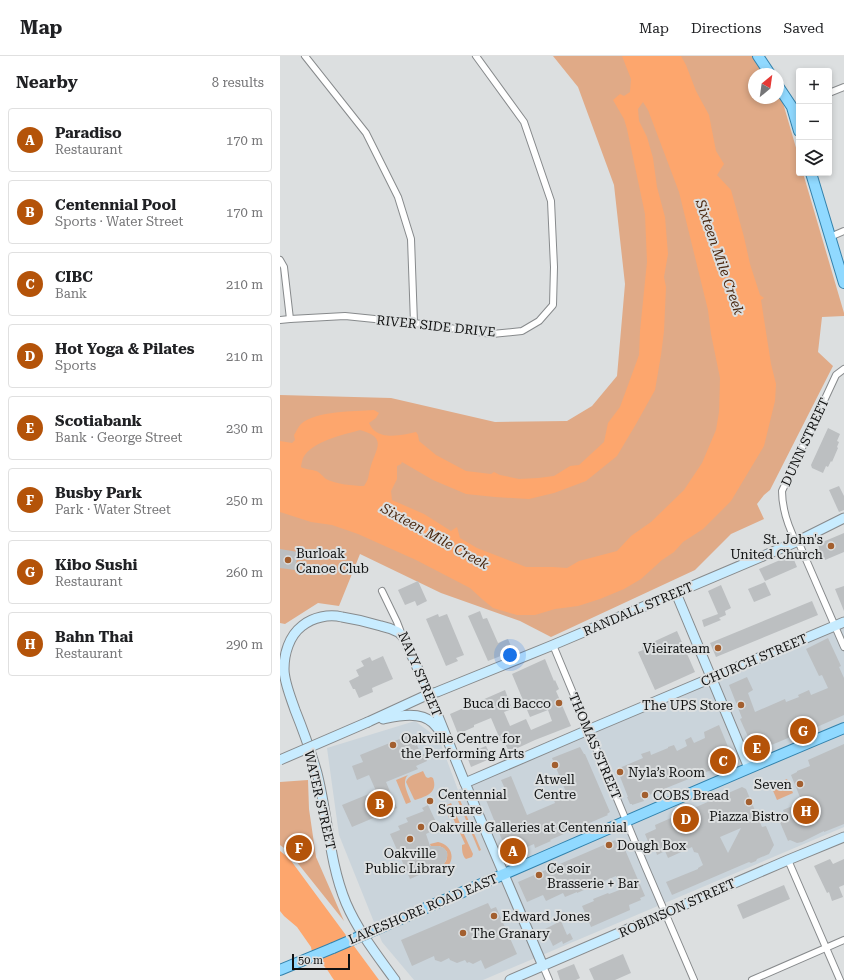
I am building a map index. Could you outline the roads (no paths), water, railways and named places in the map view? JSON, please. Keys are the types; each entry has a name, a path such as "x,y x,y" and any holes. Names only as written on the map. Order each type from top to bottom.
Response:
{"main road":[{"path":"758,56 766,68"},
{"path":"784,93 796,106"},
{"path":"812,176 844,283"},
{"name":"LAKESHORE ROAD EAST","path":"280,970 844,728"}],"street":[{"path":"305,56 366,133 398,197 412,239 414,323"},
{"name":"RIVER SIDE DRIVE","path":"280,320 345,316 414,323 492,334 522,331 539,321 553,305 554,267 551,201 524,122 476,56"},
{"path":"832,92 844,87"},
{"path":"830,237 844,231"},
{"path":"280,260 284,267 290,319"},
{"name":"DUNN STREET","path":"844,369 836,375 782,490 782,500 791,533 797,541 844,647"},
{"name":"RANDALL STREET","path":"368,722 429,694 553,645 676,593 797,541 844,518"},
{"name":"NAVY STREET","path":"382,590 398,622 429,694 465,783 549,980"},
{"path":"676,593 749,768"},
{"name":"WATER STREET","path":"395,980 362,933 346,902 334,863 317,773 287,687 284,671 285,654 290,641 299,628 307,622 315,619 337,615 391,629 399,632 404,638"},
{"name":"CHURCH STREET","path":"465,783 844,622"},
{"name":"THOMAS STREET","path":"553,645 694,980"},
{"path":"280,760 368,722 406,716 426,718 432,722 448,741"},
{"name":"ROBINSON STREET","path":"510,980 844,837"},
{"path":"788,860 840,980"},
{"path":"752,980 844,940"}],"water":[{"name":"Sixteen Mile Creek","path":"622,56 681,56 696,91 709,115 716,151 724,164 717,175 731,190 750,264 760,295 764,298 761,300 771,364 776,384 775,401 764,446 731,501 703,529 683,542 674,552 662,560 641,579 624,589 578,606 555,609 535,615 517,615 493,608 470,588 416,560 358,534 332,525 311,522 280,512 280,441 292,443 295,440 294,435 301,424 316,416 374,410 379,413 376,418 369,423 375,431 379,433 395,436 416,432 419,441 436,455 466,471 491,474 494,472 500,475 519,479 554,476 570,466 579,465 604,442 608,423 620,407 639,355 647,262 645,214 627,129 624,119 613,100 620,94 624,96 630,92 631,79","holes":["643,102 648,110 679,192 708,310 711,334 720,378 719,412 716,430 702,463 684,490 651,522 631,536 617,551 579,561 567,568 526,567 477,548 460,538 457,527 451,531 424,514 392,500 391,491 397,479 397,466 402,462 433,480 466,494 529,499 554,493 586,481 617,456 655,390 664,331 666,287 664,277 668,254 665,217 657,187 653,158 647,137 639,121 638,109","360,430 369,433 374,437 378,445 368,480 364,486 335,482 326,479 314,470 301,467 303,458 313,447 328,440"]},
{"path":"280,851 289,858 379,980 334,980 314,955 311,947 297,927 280,911"}],"place":[{"name":"St. John's United Church","path":"831,546"},
{"name":"Burloak Canoe Club","path":"288,560"},
{"name":"Vieirateam","path":"718,648"},
{"name":"Buca di Bacco","path":"559,703"},
{"name":"The UPS Store","path":"741,705"},
{"name":"Kibo Sushi","path":"803,731"},
{"name":"Oakville Centre for the Performing Arts","path":"393,745"},
{"name":"Scotiabank","path":"757,748"},
{"name":"CIBC","path":"723,761"},
{"name":"Atwell Centre","path":"555,765"},
{"name":"Nyla’s Room","path":"620,772"},
{"name":"Seven","path":"800,784"},
{"name":"COBS Bread","path":"645,795"},
{"name":"Centennial Square","path":"430,801"},
{"name":"Piazza Bistro","path":"749,802"},
{"name":"Centennial Pool","path":"380,804"},
{"name":"Bahn Thai","path":"806,811"},
{"name":"Hot Yoga & Pilates","path":"686,819"},
{"name":"Oakville Galleries at Centennial","path":"421,827"},
{"name":"Oakville Public Library","path":"410,839"},
{"name":"Dough Box","path":"609,845"},
{"name":"Busby Park","path":"299,848"},
{"name":"Paradiso","path":"513,851"},
{"name":"Ce soir Brasserie + Bar","path":"539,875"},
{"name":"Edward Jones","path":"494,916"},
{"name":"The Granary","path":"463,933"}]}
